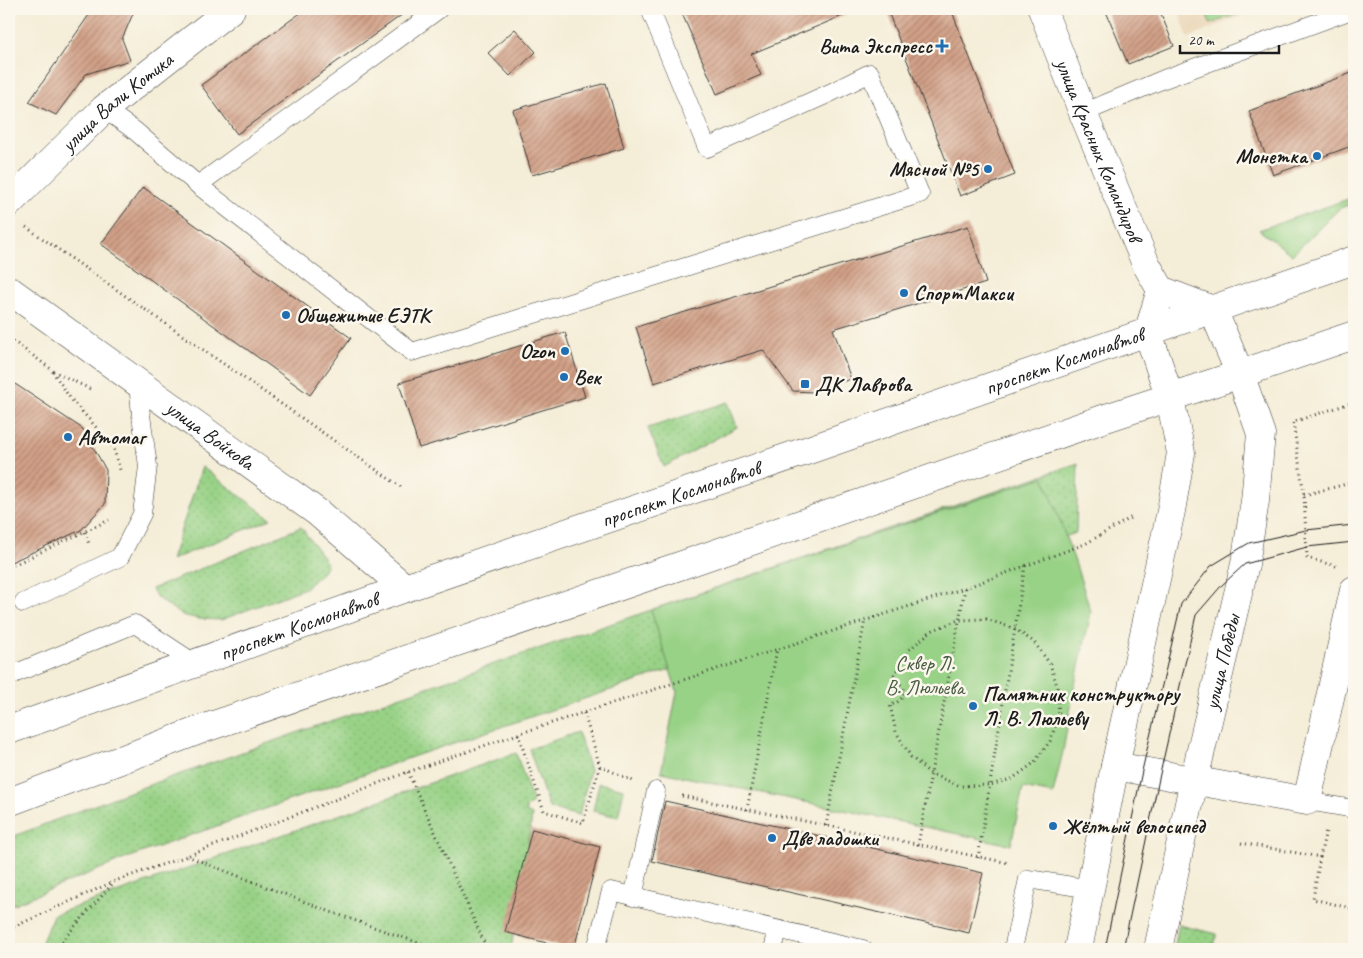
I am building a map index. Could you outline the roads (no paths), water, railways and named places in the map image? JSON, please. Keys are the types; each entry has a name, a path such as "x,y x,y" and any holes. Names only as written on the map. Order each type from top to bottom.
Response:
{"main road":[{"name":"улица Вали Котика","path":"9,203 104,109 230,9"},
{"name":"улица Красных Командиров","path":"1042,9 1146,264 1161,290"},
{"name":"проспект Космонавтов","path":"9,730 405,588 1148,333 1354,260"},
{"name":"улица Войкова","path":"9,290 317,512 405,588"},
{"path":"1078,949 1115,766 1171,511 1181,453 1170,398 1148,333 1161,290 1213,310"},
{"name":"улица Победы","path":"1158,949 1194,780 1245,564 1255,501 1261,434 1240,374 1213,310"},
{"path":"9,802 205,728 1103,418 1170,398 1354,335"},
{"path":"1115,766 1307,800 1350,579"}],"lane":[{"path":"198,185 439,9"},
{"path":"104,109 134,130 198,185 412,352 920,194 870,73 707,148 650,9"},
{"path":"1083,112 1164,79 1354,9"},
{"path":"23,602 120,557 129,540 142,514 148,466 138,383"},
{"path":"9,676 134,624 194,663"},
{"path":"633,897 656,791"},
{"path":"1307,800 1354,809"},
{"path":"1012,949 1028,879 1091,889"},
{"path":"596,949 611,892 863,949"},
{"path":"773,949 778,930"}],"tram line":[{"path":"1105,949 1142,771 1181,604 1211,566 1249,543 1306,530 1354,525"},
{"path":"1123,949 1196,615 1222,585 1245,564 1307,547 1354,542"}],"place":[{"name":"Вита Экспресс","path":"942,46"},
{"name":"Монетка","path":"1317,156"},
{"name":"Мясной №5","path":"988,169"},
{"name":"СпортМакси","path":"904,293"},
{"name":"Общежитие ЕЭТК","path":"286,315"},
{"name":"Ozon","path":"565,351"},
{"name":"Век","path":"564,377"},
{"name":"ДК Лаврова","path":"805,384"},
{"name":"Автомаг","path":"68,437"},
{"name":"Памятник конструктору Л. В. Люльеву","path":"973,706"},
{"name":"Жёлтый велосипед","path":"1053,826"},
{"name":"Две ладошки","path":"772,838"}],"park label":[{"name":"Сквер Л. В. Люльева","path":"925,675"}]}
